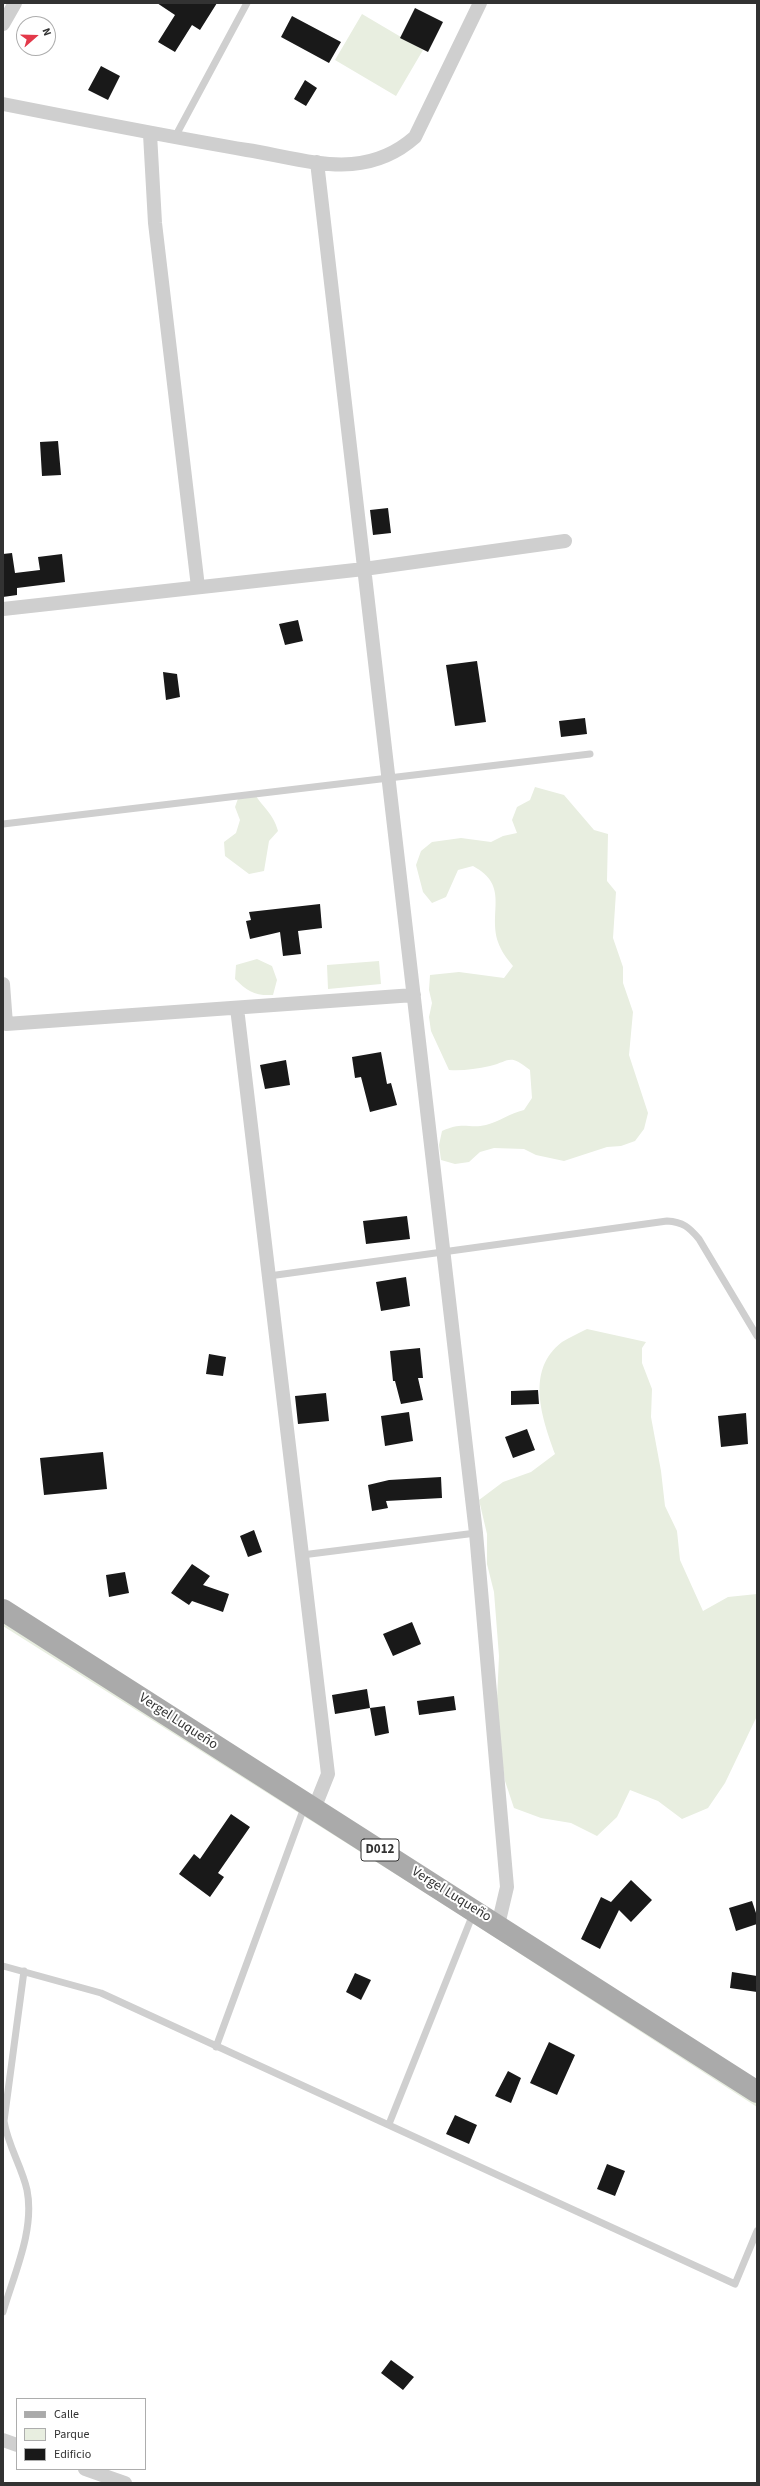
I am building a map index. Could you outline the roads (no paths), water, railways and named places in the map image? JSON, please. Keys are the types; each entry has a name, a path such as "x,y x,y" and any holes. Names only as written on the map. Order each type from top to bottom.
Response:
{"main road":[{"name":"Vergel Luqueño","path":"3,1610 498,1925 757,2092"}],"street":[{"path":"3,24 15,3"},
{"path":"3,104 150,134 317,162 351,165 371,160 402,148 415,137 480,3"},
{"path":"150,134 156,231 198,587"},
{"path":"317,162 476,1533 507,1887 498,1925"},
{"path":"3,609 364,568 565,541"},
{"path":"3,984 6,1024 414,995"},
{"path":"237,1008 328,1774 310,1806"},
{"path":"3,2440 16,2445"},
{"path":"88,2470 124,2483"}],"lane":[{"path":"175,138 247,3"},
{"path":"3,824 590,754"},
{"path":"269,1276 667,1221 680,1222 689,1227 700,1239 757,1336"},
{"path":"302,1555 476,1533"},
{"path":"216,2047 310,1806"},
{"path":"389,2124 474,1910"},
{"path":"3,1966 101,1993 736,2284 757,2231"},
{"path":"3,2312 27,2228 27,2190 7,2141 4,2121 24,1971"}]}
